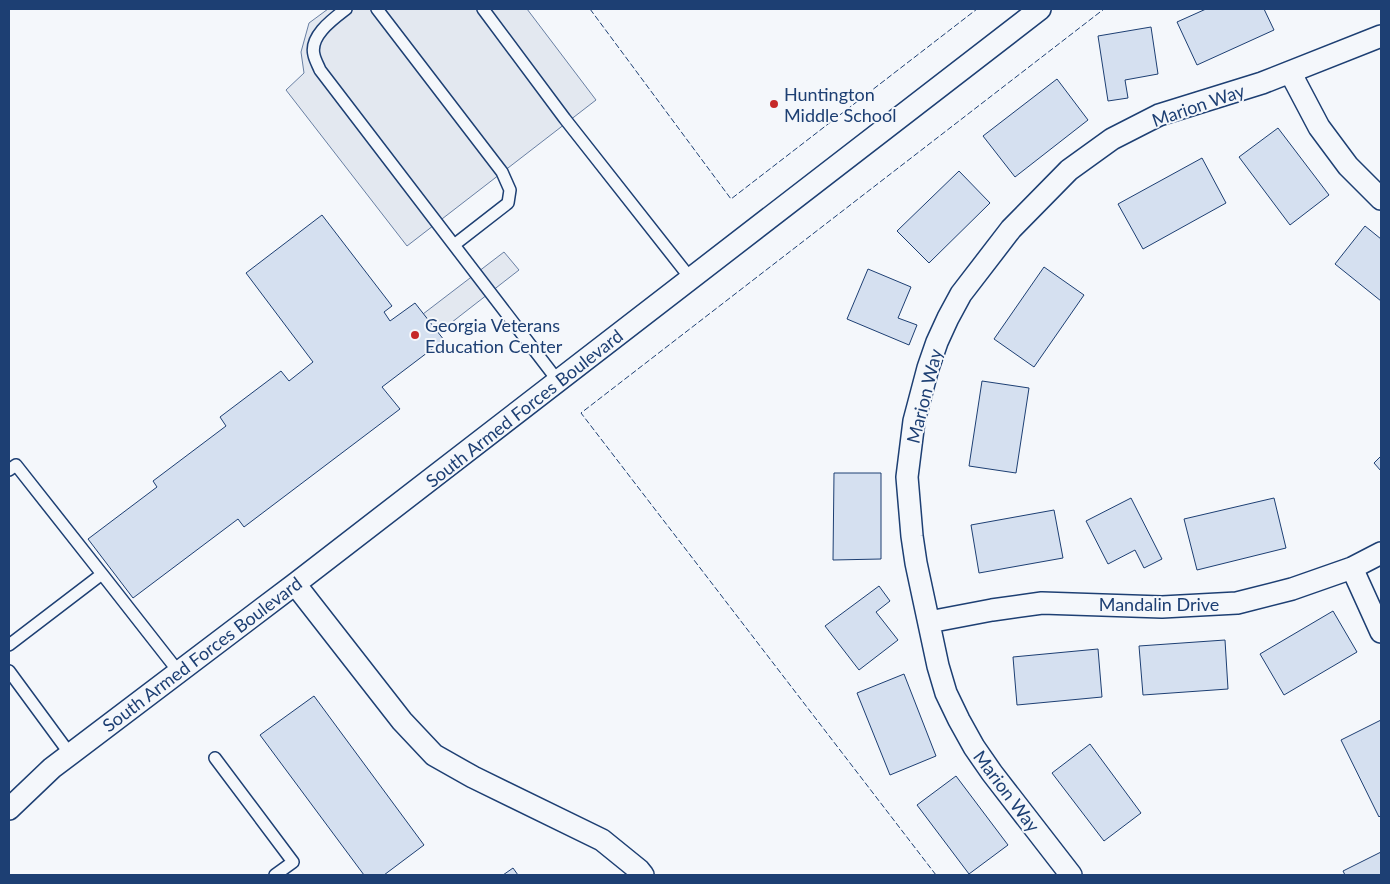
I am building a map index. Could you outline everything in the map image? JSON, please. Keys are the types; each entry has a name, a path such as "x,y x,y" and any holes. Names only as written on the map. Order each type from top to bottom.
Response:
{"street":[{"name":"South Armed Forces Boulevard","path":"9,809 52,768 70,754 296,584 1040,9"},
{"name":"Marion Way","path":"1071,875 992,773 959,720 946,693 938,666 912,536 907,477 914,421 928,368 944,326 961,294 1011,229 1049,188 1069,170 1112,139 1159,116 1262,83 1381,36"},
{"path":"1290,72 1318,127 1348,166 1381,199"},
{"name":"Mandalin Drive","path":"929,622 1042,603 1162,607 1236,603 1292,589 1352,568 1381,553"},
{"path":"1352,568 1381,632"},
{"path":"296,584 402,720 434,756 472,777 602,840 643,875"}],"lane":[{"path":"346,9 328,22 317,38 313,53 320,70 558,381"},
{"path":"377,9 502,172 510,190 508,203 454,245"},
{"path":"482,9 565,119 691,279"},
{"path":"9,470 16,464 178,671"},
{"path":"9,644 102,574"},
{"path":"9,671 70,754"},
{"path":"214,758 293,862 276,875"}],"shaded area":[{"path":"328,9 527,9 596,100 407,246 286,90 304,73 301,52 309,23"},
{"path":"504,252 519,270 438,333 423,314"}],"building":[{"path":"1206,9 1264,9 1274,30 1197,65 1177,22"},
{"path":"1151,27 1158,74 1125,80 1128,98 1108,101 1098,36"},
{"path":"1057,79 1088,120 1015,177 983,136"},
{"path":"1278,128 1329,195 1290,225 1239,157"},
{"path":"1202,158 1226,203 1143,249 1118,204"},
{"path":"959,171 990,203 929,263 897,231"},
{"path":"322,215 392,306 384,312 390,321 415,303 444,340 382,387 400,409 244,527 238,519 133,598 88,539 157,487 153,481 226,426 220,417 281,371 289,381 313,362 246,273"},
{"path":"1365,226 1381,239 1381,301 1335,264"},
{"path":"1044,267 1084,295 1034,367 994,339"},
{"path":"868,269 911,287 898,318 917,325 909,345 847,319"},
{"path":"982,381 1029,388 1016,473 969,466"},
{"path":"1381,456 1381,471 1374,463"},
{"path":"834,473 881,473 881,559 833,560"},
{"path":"1131,498 1162,559 1144,568 1135,550 1108,564 1086,521"},
{"path":"1274,498 1286,548 1197,570 1184,519"},
{"path":"1054,510 1063,558 979,573 971,525"},
{"path":"879,586 890,601 876,612 898,640 859,670 825,626"},
{"path":"1333,611 1357,652 1284,695 1260,654"},
{"path":"1225,640 1228,689 1143,695 1139,646"},
{"path":"1098,649 1102,697 1017,705 1013,657"},
{"path":"904,674 936,756 890,775 857,693"},
{"path":"314,696 424,845 384,875 364,875 260,735"},
{"path":"1381,720 1381,815 1379,817 1341,740"},
{"path":"1090,744 1141,813 1104,841 1052,773"},
{"path":"956,776 1008,845 969,874 917,805"},
{"path":"1381,852 1381,875 1345,875 1343,871"},
{"path":"513,868 518,875 503,875"}],"fence":[{"path":"590,9 731,199 977,9"},
{"path":"936,875 581,413 1104,9"}],"place":[{"name":"Huntington Middle School","path":"774,104"},
{"name":"Georgia Veterans Education Center","path":"415,335"}]}
